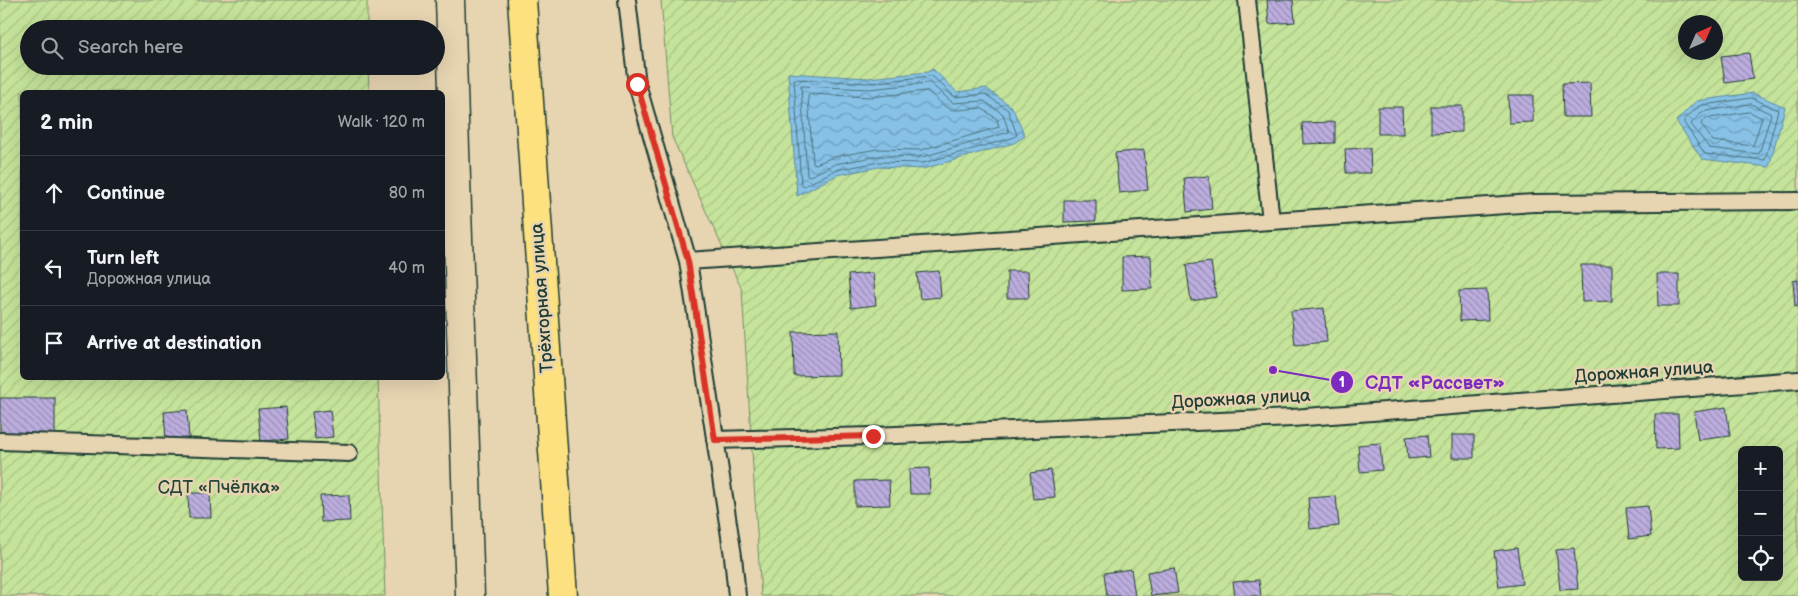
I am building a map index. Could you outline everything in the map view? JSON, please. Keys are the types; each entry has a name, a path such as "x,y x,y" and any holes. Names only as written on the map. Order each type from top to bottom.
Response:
{"highway":[{"name":"Трёхгорная улица","path":"522,0 562,596"}],"street":[{"path":"450,0 470,596"}],"lane":[{"path":"627,0 637,84 688,261 733,556 737,596"},
{"path":"1247,0 1271,221"},
{"path":"688,261 1534,202 1798,202"},
{"name":"Дорожная улица","path":"715,440 873,436 1292,418 1798,380"},
{"path":"0,442 349,453"}],"green space":[{"name":"СДТ «Пчёлка»","path":"0,0 367,0 367,20 20,20 20,75 368,75 369,90 20,90 20,380 378,380 385,596 0,596"},
{"path":"661,0 1798,0 1798,596 761,596 742,290 672,137"}],"water":[{"path":"933,69 957,92 986,88 1012,107 1025,136 1014,143 923,169 879,167 837,175 797,196 788,73 868,78 928,72"},
{"path":"1753,93 1785,107 1769,167 1702,159 1676,121 1696,101"}],"building":[{"path":"1267,0 1293,0 1295,22 1269,24"},
{"path":"1749,53 1753,79 1725,83 1722,60 1723,56"},
{"path":"1590,83 1591,117 1563,117 1562,84"},
{"path":"1508,95 1533,95 1533,122 1509,123"},
{"path":"1431,106 1462,106 1462,132 1431,133"},
{"path":"1378,107 1402,107 1403,134 1378,134"},
{"path":"1335,122 1335,143 1303,144 1302,123"},
{"path":"1370,148 1371,173 1346,173 1345,149"},
{"path":"1144,150 1148,190 1119,193 1115,153"},
{"path":"1209,176 1212,209 1187,212 1184,178"},
{"path":"1064,200 1096,200 1096,221 1064,222"},
{"path":"1151,256 1152,289 1122,290 1122,257"},
{"path":"1211,262 1216,297 1191,301 1186,265"},
{"path":"1581,265 1612,265 1612,301 1582,302"},
{"path":"939,271 941,297 920,299 917,273"},
{"path":"1007,271 1028,271 1029,298 1007,298"},
{"path":"873,273 876,305 851,308 848,275"},
{"path":"1657,274 1679,274 1679,306 1658,306"},
{"path":"1798,280 1798,306 1795,307 1793,281"},
{"path":"1487,290 1488,320 1460,321 1459,291"},
{"path":"1324,308 1327,342 1295,345 1291,311"},
{"path":"838,331 839,375 794,376 793,332"},
{"path":"0,398 55,398 55,439 0,439"},
{"path":"286,407 289,439 261,441 258,409"},
{"path":"1726,407 1730,436 1698,440 1694,412"},
{"path":"187,410 189,439 166,441 164,412"},
{"path":"330,410 333,437 315,439 312,412"},
{"path":"1655,414 1678,414 1679,448 1656,449"},
{"path":"1427,435 1429,457 1408,459 1406,437"},
{"path":"1452,435 1474,435 1474,458 1452,458"},
{"path":"1380,443 1382,470 1360,472 1358,445"},
{"path":"929,468 930,494 910,494 909,469"},
{"path":"1051,470 1055,497 1033,499 1030,473"},
{"path":"889,480 890,505 855,506 855,481"},
{"path":"188,493 210,493 211,518 189,518"},
{"path":"349,495 350,521 321,522 320,496"},
{"path":"1336,496 1339,526 1310,529 1308,498"},
{"path":"1648,506 1651,536 1629,539 1626,508"},
{"path":"1517,548 1522,584 1499,587 1494,551"},
{"path":"1574,548 1578,589 1560,590 1556,550"},
{"path":"1174,568 1178,593 1151,596 1147,572"},
{"path":"1131,569 1135,596 1107,596 1104,573"},
{"path":"1259,580 1261,596 1235,596 1233,582"}],"place":[{"name":"СДТ «Рассвет»","path":"1273,370"}],"route":[{"path":"637,84 688,261 715,440 873,436"}]}
